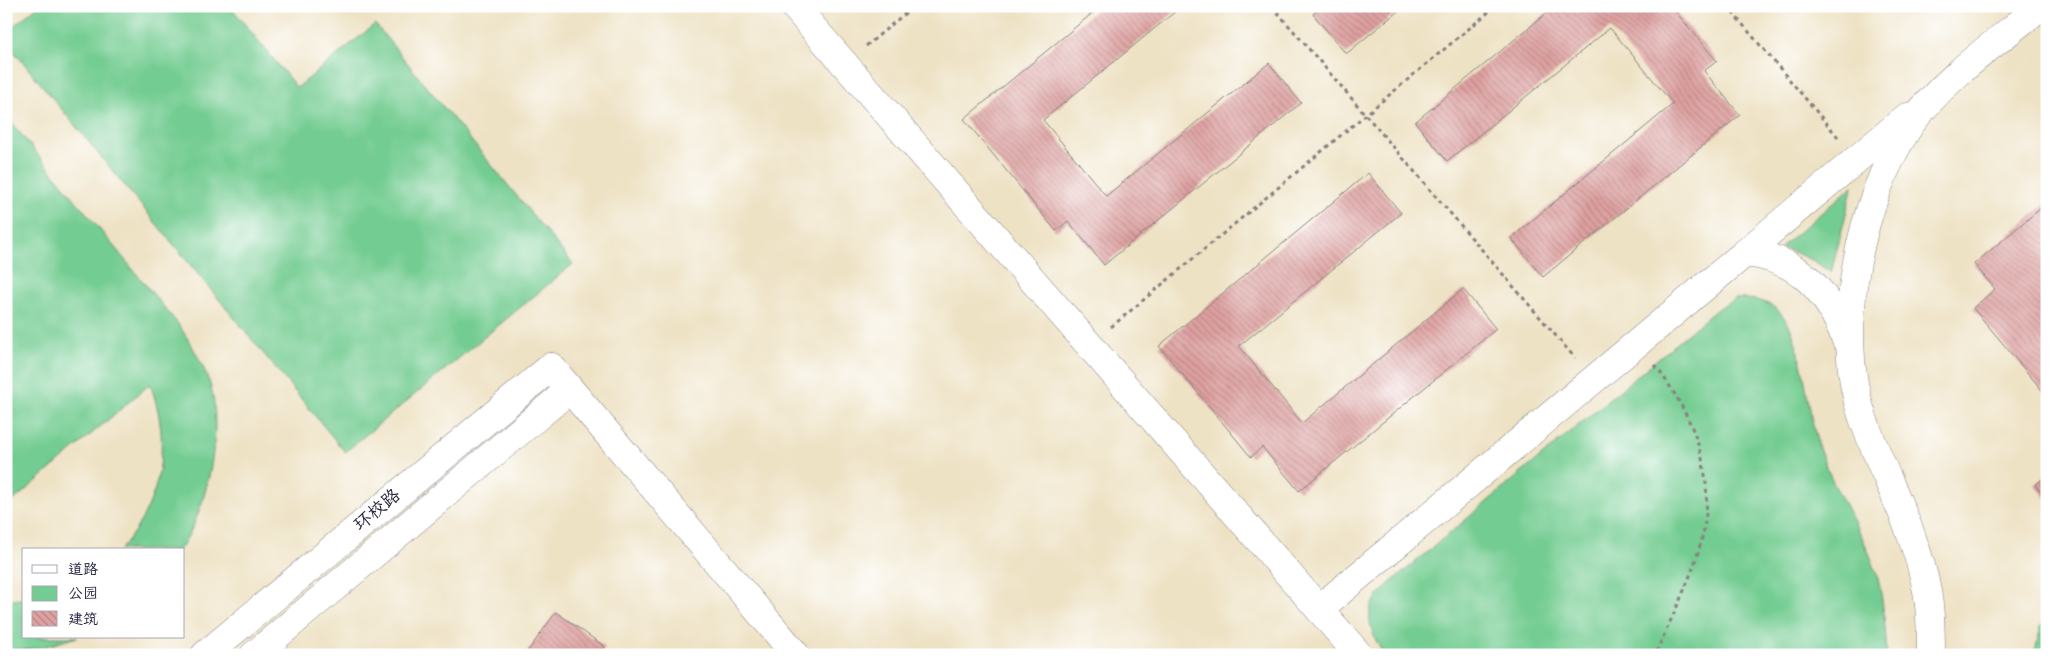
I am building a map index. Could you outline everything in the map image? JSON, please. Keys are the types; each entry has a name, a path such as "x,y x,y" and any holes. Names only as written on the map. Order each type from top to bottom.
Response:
{"street":[{"path":"794,6 1359,655"},
{"path":"1319,609 2041,6"},
{"path":"1931,655 1932,633 1927,590 1901,512 1862,415 1855,386 1850,317 1853,281 1872,202 1896,148 1911,124 1958,74"},
{"path":"1745,253 1765,255 1808,278 1825,296 1838,317 1852,356"},
{"name":"环校路","path":"205,655 550,367 569,390 254,655"},
{"path":"569,390 796,655"}],"path":[{"path":"844,64 914,6"},
{"path":"1272,6 1593,380"},
{"path":"1090,345 1496,6"},
{"path":"1727,6 1856,159"},
{"path":"1638,342 1682,404 1694,430 1703,459 1706,488 1706,510 1702,539 1692,568 1655,655"}],"green space":[{"path":"38,6 230,6 297,88 375,24 573,264 345,452 6,42 6,32"},
{"path":"6,116 178,324 196,353 210,384 214,402 215,423 214,446 205,493 198,515 180,548 122,548 146,512 154,492 159,471 161,450 160,428 157,406 150,384 6,507"},
{"path":"1853,186 1831,273 1814,261 1781,247"},
{"path":"1735,299 1750,299 1769,304 1780,313 1791,329 1797,347 1820,451 1833,482 1865,543 1877,575 1883,605 1887,655 1384,655 1374,636 1370,616 1373,603 1389,584 1717,309"},
{"path":"22,599 22,638 74,638 33,649 6,650 6,600"},
{"path":"2047,618 2047,655 2034,655 2041,627"}],"building":[{"path":"1101,6 1182,6 1043,120 1106,196 1269,63 1301,103 1104,265 1068,221 1056,231 964,119"},
{"path":"1323,6 1404,6 1346,54 1313,14"},
{"path":"1555,6 1671,6 1717,61 1704,71 1740,115 1543,277 1511,238 1673,104 1610,28 1447,161 1415,122"},
{"path":"1368,173 1401,213 1239,346 1302,423 1463,289 1496,329 1299,491 1262,447 1251,457 1159,346"},
{"path":"2047,203 2047,396 1973,308 1995,289 1974,264"},
{"path":"2047,475 2047,499 2035,485"},
{"path":"556,612 605,647 600,655 525,655"}]}
